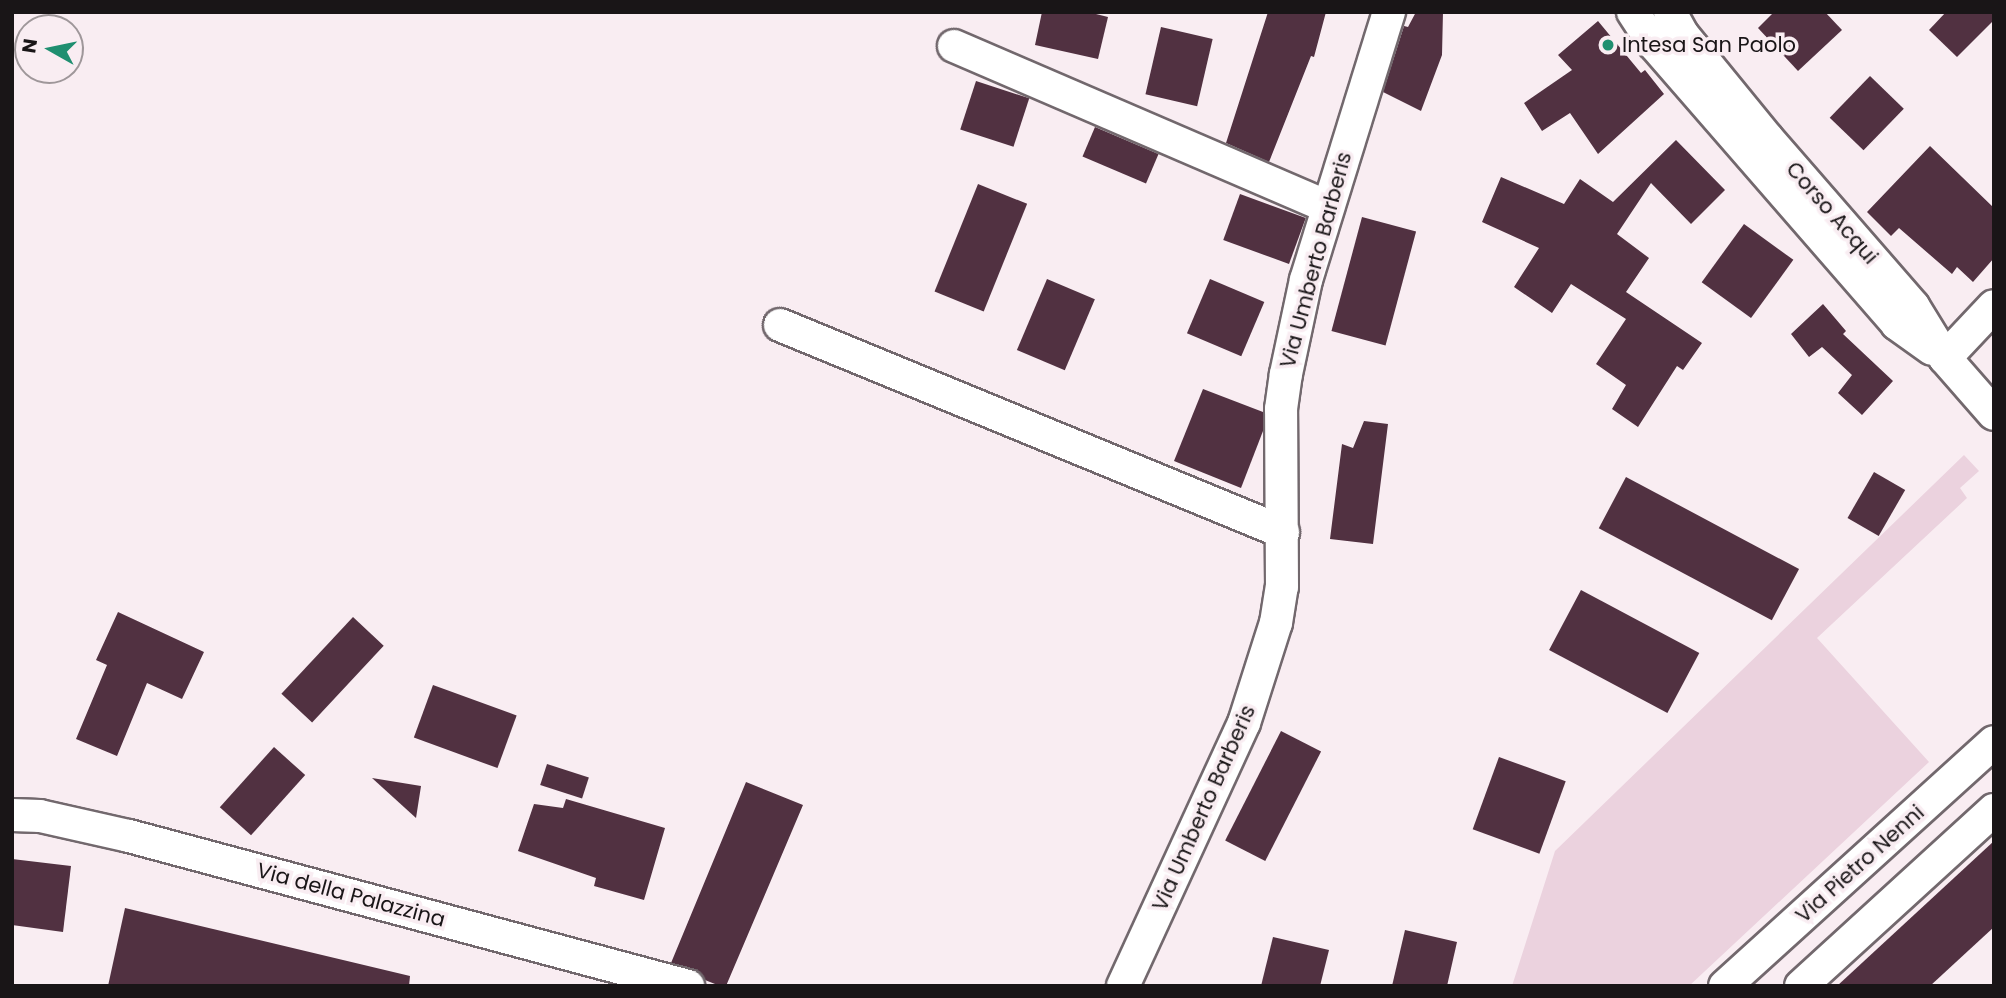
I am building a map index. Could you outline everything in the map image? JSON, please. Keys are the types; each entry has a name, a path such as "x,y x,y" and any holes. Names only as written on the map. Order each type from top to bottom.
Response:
{"street":[{"name":"Via Umberto Barberis","path":"1124,986 1244,723 1276,623 1282,587 1281,409 1286,374 1306,280 1389,12"},
{"path":"1633,12 1654,44 1897,324 1945,358 1994,306"},
{"name":"Corso Acqui","path":"1670,12 1683,35 1767,138 1913,306 1945,358 1994,414"},
{"path":"954,46 1327,207"},
{"path":"780,325 1283,533"},
{"name":"Via Pietro Nenni","path":"1725,986 1994,742"},
{"path":"1801,986 1994,810"},
{"name":"Via della Palazzina","path":"12,815 40,816 128,836 688,986"}],"shaded area":[{"path":"1964,455 1979,471 1960,488 1967,498 1817,638 1929,762 1689,986 1512,986 1555,851"}],"building":[{"path":"1042,12 1088,12 1108,17 1098,59 1035,45"},
{"path":"1268,12 1326,12 1314,57 1311,56 1269,162 1226,143"},
{"path":"1416,12 1443,12 1442,55 1421,111 1383,92 1404,26 1408,27"},
{"path":"1774,12 1825,12 1842,30 1798,71 1758,28"},
{"path":"1946,12 1994,12 1994,20 1957,57 1929,30"},
{"path":"1598,21 1641,73 1645,70 1664,94 1598,154 1570,113 1542,131 1524,103 1572,70 1558,55"},
{"path":"1161,27 1213,39 1197,106 1145,94"},
{"path":"1870,76 1904,109 1864,150 1830,118"},
{"path":"976,81 1029,98 1013,147 960,130"},
{"path":"1095,127 1159,154 1146,183 1082,156"},
{"path":"1676,140 1725,190 1691,224 1651,183 1617,234 1649,258 1626,292 1702,343 1683,370 1677,366 1638,427 1612,409 1626,385 1596,364 1626,319 1571,284 1552,313 1514,287 1539,248 1482,222 1501,177 1564,204 1580,179 1613,202"},
{"path":"1930,146 1994,208 1994,258 1973,282 1957,267 1952,274 1899,228 1891,236 1867,212"},
{"path":"978,184 1027,204 984,311 935,292"},
{"path":"1240,194 1306,218 1289,264 1223,240"},
{"path":"1362,217 1416,231 1386,345 1331,331"},
{"path":"1744,224 1793,260 1751,318 1702,282"},
{"path":"1047,279 1095,299 1065,370 1017,350"},
{"path":"1210,279 1264,302 1241,356 1187,333"},
{"path":"1823,304 1846,331 1843,334 1893,381 1862,415 1838,393 1852,375 1822,347 1809,357 1791,334"},
{"path":"1203,389 1263,412 1263,431 1241,488 1174,461"},
{"path":"1364,421 1388,424 1373,544 1330,539 1342,444 1353,448"},
{"path":"1874,472 1905,490 1879,536 1848,518"},
{"path":"1626,477 1799,569 1772,620 1599,528"},
{"path":"1581,590 1699,653 1667,713 1549,650"},
{"path":"118,612 204,652 182,699 147,683 117,756 76,739 107,665 96,660"},
{"path":"353,617 384,646 312,722 281,694"},
{"path":"433,685 517,715 497,768 414,738"},
{"path":"1281,731 1321,751 1265,861 1225,841"},
{"path":"274,747 305,775 251,835 220,807"},
{"path":"1499,757 1566,781 1539,854 1473,829"},
{"path":"547,764 589,778 582,799 540,785"},
{"path":"372,778 421,786 416,818"},
{"path":"746,782 803,805 726,986 720,986 705,980 693,969 671,963"},
{"path":"566,799 665,828 644,900 594,886 596,878 518,851 534,804 563,808"},
{"path":"1994,841 1994,927 1930,986 1837,986"},
{"path":"12,859 71,866 63,932 12,925"},
{"path":"125,908 410,976 409,986 108,986"},
{"path":"1405,930 1457,942 1447,986 1392,986"},
{"path":"1273,937 1329,950 1320,986 1261,986"}],"place":[{"name":"Intesa San Paolo","path":"1608,45"}]}
